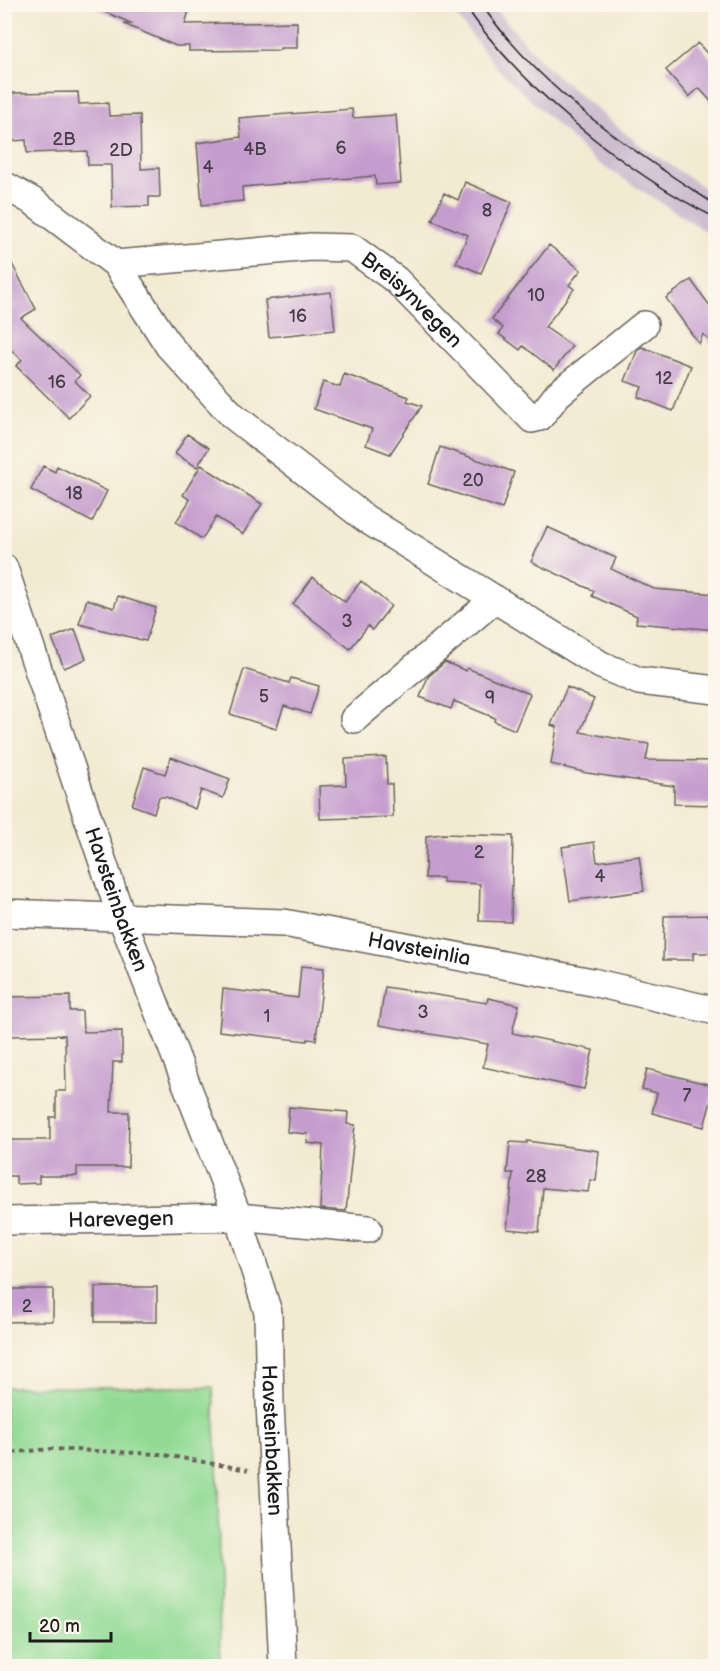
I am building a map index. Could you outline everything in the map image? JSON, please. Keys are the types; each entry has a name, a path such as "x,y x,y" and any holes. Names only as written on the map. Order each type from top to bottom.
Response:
{"street":[{"path":"4,185 34,202 116,264 169,346 232,415 366,519 601,665 639,681 716,690"},
{"name":"Breisynvegen","path":"116,264 311,247 352,248 396,280 532,419 540,417 558,394 644,325"},
{"name":"Havsteinbakken","path":"5,572 122,916 238,1217 268,1312 283,1666"},
{"path":"354,719 495,599"},
{"name":"Havsteinlia","path":"4,913 284,923 592,982 716,1011"},
{"path":"238,1217 368,1229"},
{"name":"Harevegen","path":"4,1221 238,1217"}],"path":[{"path":"4,1453 51,1449 159,1454 274,1474"}],"shaded area":[{"path":"448,5 492,5 544,65 637,143 715,195 715,237 595,161 498,69"}],"green space":[{"path":"4,1387 213,1387 218,1485 220,1666 5,1666"}],"building":[{"path":"87,4 191,4 185,24 297,22 297,48 189,51 189,46 176,46 124,24 133,24"},
{"path":"698,43 716,64 716,107 699,88 689,97 666,70"},
{"path":"78,92 79,104 108,103 109,116 140,115 141,169 159,168 160,197 149,197 149,206 112,207 111,165 88,165 87,151 27,153 26,140 13,141 12,93"},
{"path":"352,109 353,118 396,115 401,183 376,185 375,176 242,187 243,201 202,205 197,143 241,137 239,118"},
{"path":"465,182 512,202 481,273 456,263 468,235 432,220 444,193 458,200"},
{"path":"549,245 581,270 569,285 574,289 545,327 572,346 554,370 523,346 520,350 499,334 503,328 492,319"},
{"path":"4,249 36,309 21,318 80,375 75,381 90,396 69,418 16,366 22,360 4,343"},
{"path":"691,280 716,314 716,347 703,334 699,344 666,298"},
{"path":"331,292 335,330 269,337 265,300"},
{"path":"642,347 691,366 673,411 638,397 642,387 625,381 637,351"},
{"path":"344,374 409,397 407,401 422,406 390,454 366,445 372,429 314,409 323,382 340,387"},
{"path":"187,434 209,448 197,467 175,454"},
{"path":"440,447 514,472 502,509 428,484"},
{"path":"201,465 262,504 243,534 216,517 202,539 176,522 190,500 183,495"},
{"path":"43,466 55,472 57,466 107,491 92,522 31,490"},
{"path":"547,527 616,558 611,569 654,589 716,594 716,630 636,623 637,616 592,596 594,591 531,562"},
{"path":"313,577 345,602 361,581 391,606 372,630 368,626 350,649 293,604"},
{"path":"118,596 156,608 146,641 79,624 87,599 114,608"},
{"path":"75,629 86,659 64,668 52,638"},
{"path":"445,662 466,671 467,668 530,694 515,730 494,721 495,718 454,701 451,709 420,697 428,677"},
{"path":"244,669 289,683 291,678 319,686 310,714 284,706 276,729 230,714"},
{"path":"567,687 594,699 580,732 649,744 646,760 716,761 716,805 674,804 674,786 587,773 551,764 557,727 551,725"},
{"path":"171,757 230,779 223,798 201,790 195,809 166,797 159,797 154,813 132,805 144,767 165,774"},
{"path":"386,757 387,784 392,784 393,817 320,819 319,786 346,785 345,759"},
{"path":"442,834 513,836 511,922 479,921 480,884 443,882 443,878 425,878 426,836"},
{"path":"594,842 597,862 639,856 644,891 570,901 562,847"},
{"path":"716,915 716,953 693,953 693,960 663,960 664,916"},
{"path":"301,966 324,968 316,1040 308,1039 307,1041 219,1031 223,989 298,998"},
{"path":"385,987 487,1003 488,998 519,1005 512,1033 593,1050 584,1089 483,1067 488,1044 379,1025"},
{"path":"70,996 70,1011 82,1011 83,1032 122,1031 122,1062 113,1062 111,1112 129,1112 128,1167 77,1167 77,1176 39,1176 39,1183 16,1184 16,1176 4,1176 4,1140 50,1140 50,1117 56,1117 56,1091 66,1091 65,1035 7,1036 7,997"},
{"path":"647,1069 715,1086 704,1127 652,1113 657,1093 642,1089"},
{"path":"289,1107 348,1112 347,1124 355,1125 346,1211 320,1209 323,1145 307,1143 308,1134 287,1132"},
{"path":"527,1141 599,1151 596,1181 590,1180 588,1192 543,1188 539,1232 507,1229 513,1173 507,1173 510,1142 527,1143"},
{"path":"95,1287 157,1287 157,1322 95,1322"},
{"path":"4,1289 53,1289 53,1321 4,1322"}],"tram line":[{"path":"464,4 514,66 577,125 647,178 716,218"},
{"path":"481,4 531,64 588,116 651,162 716,205"}]}
